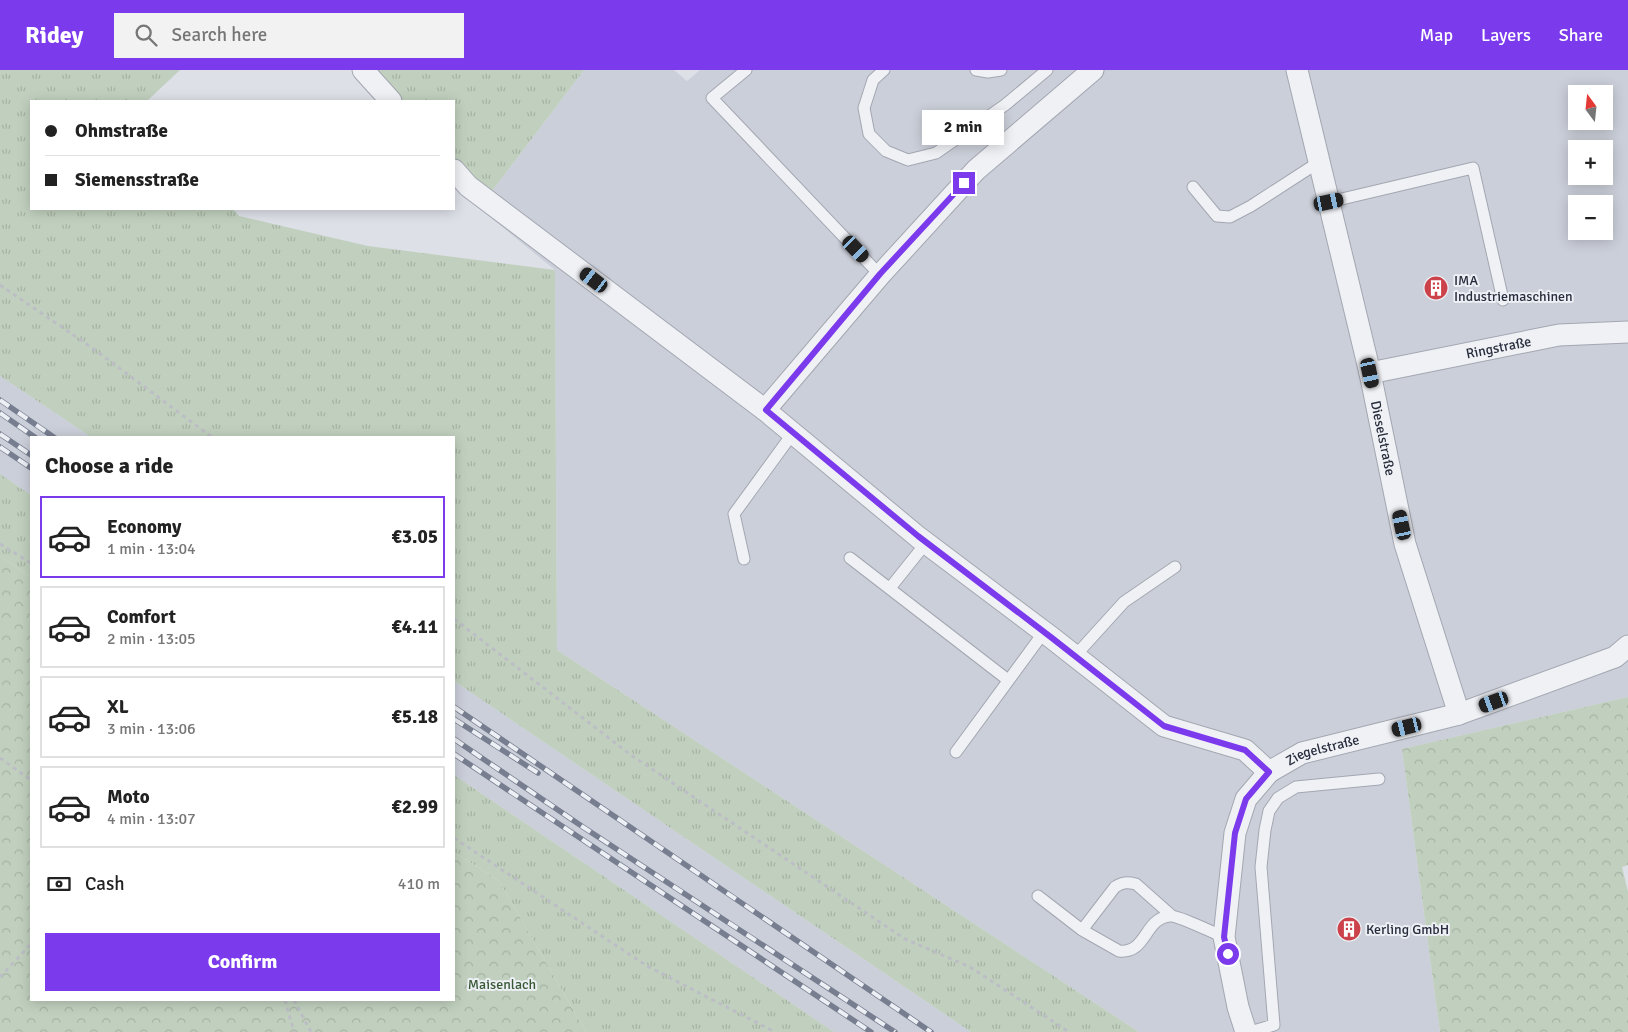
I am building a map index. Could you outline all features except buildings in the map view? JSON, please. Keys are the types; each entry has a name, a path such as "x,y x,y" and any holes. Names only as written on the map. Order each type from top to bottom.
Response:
{"street":[{"path":"363,70 390,100"},
{"path":"766,410 880,274 976,170 1093,70"},
{"name":"Dieselstraße","path":"1297,70 1370,373 1406,544 1459,714"},
{"name":"Ziegelstraße","path":"455,171 468,186 766,410 926,543 1164,726 1245,750 1269,772 1302,753 1459,714 1615,657 1628,646"},
{"name":"Ringstraße","path":"1370,373 1559,335 1628,332"},
{"path":"1246,1032 1238,1007 1224,937 1235,833 1246,799 1269,772"}],"lane":[{"path":"746,70 712,98 880,274"},
{"path":"884,70 873,80 864,108 869,134 886,152 908,160 936,153 1005,105 1047,70"},
{"path":"976,70 988,72 1001,70"},
{"path":"1194,187 1217,216 1230,217 1251,206 1319,162"},
{"path":"1329,202 1473,168 1503,300"},
{"path":"744,559 734,514 793,433"},
{"path":"890,588 926,543"},
{"path":"850,558 1008,680"},
{"path":"1075,656 1124,602 1175,567"},
{"path":"956,752 1044,632"},
{"path":"1250,1032 1275,1029 1261,867 1269,811 1278,798 1296,787 1379,779"},
{"path":"1082,930 1115,887 1122,882 1136,884 1171,915 1224,937"},
{"path":"1038,896 1082,930 1119,952 1134,950 1158,919 1171,915"}],"path":[{"path":"0,284 91,347 210,436"},
{"path":"0,544 30,562"},
{"path":"455,620 631,755 888,928 905,939 970,967 1070,1032"},
{"path":"0,758 30,779"},
{"path":"455,839 646,966 775,1032"},
{"path":"0,977 30,945"},
{"path":"285,1001 294,1032"},
{"path":"295,1001 311,1032"}],"shaded area":[{"path":"584,70 674,70 687,81 700,70 1628,70 1628,697 1402,749 1440,1032 1139,1032 557,650 555,270 479,208"},
{"path":"0,376 90,436 30,436 30,494 0,474"},
{"path":"455,682 971,1032 834,1032 455,776"}],"green space":[{"path":"0,70 180,70 148,100 30,100 30,210 234,210 239,216 368,246 555,270 557,650 1139,1032 971,1032 455,682 455,436 90,436 0,376"},
{"path":"354,70 584,70 479,208 455,181 455,100 381,100"},
{"path":"0,474 30,494 30,576 0,556"},
{"name":"Maisenlach","path":"0,556 30,576 30,1001 455,1001 455,853 499,881 586,1032 0,1032"},
{"path":"1628,697 1628,865 1622,867 1628,892 1628,1032 1440,1032 1402,749"},
{"path":"455,776 834,1032 586,1032 499,881 455,853"}],"railway":[{"path":"0,400 52,436"},
{"path":"0,413 33,436"},
{"path":"0,434 30,454"},
{"path":"0,447 30,467"},
{"path":"455,708 931,1032"},
{"path":"455,720 538,773"},
{"path":"455,740 583,827 895,1032"},
{"path":"455,755 871,1032"}],"place":[{"name":"IMA Industriemaschinen","path":"1436,288"},
{"name":"Kerling GmbH","path":"1349,929"}],"route":[{"path":"964,183 880,274 766,410 918,536 1164,726 1245,750 1269,772 1246,799 1235,833 1224,937 1228,954"}]}
